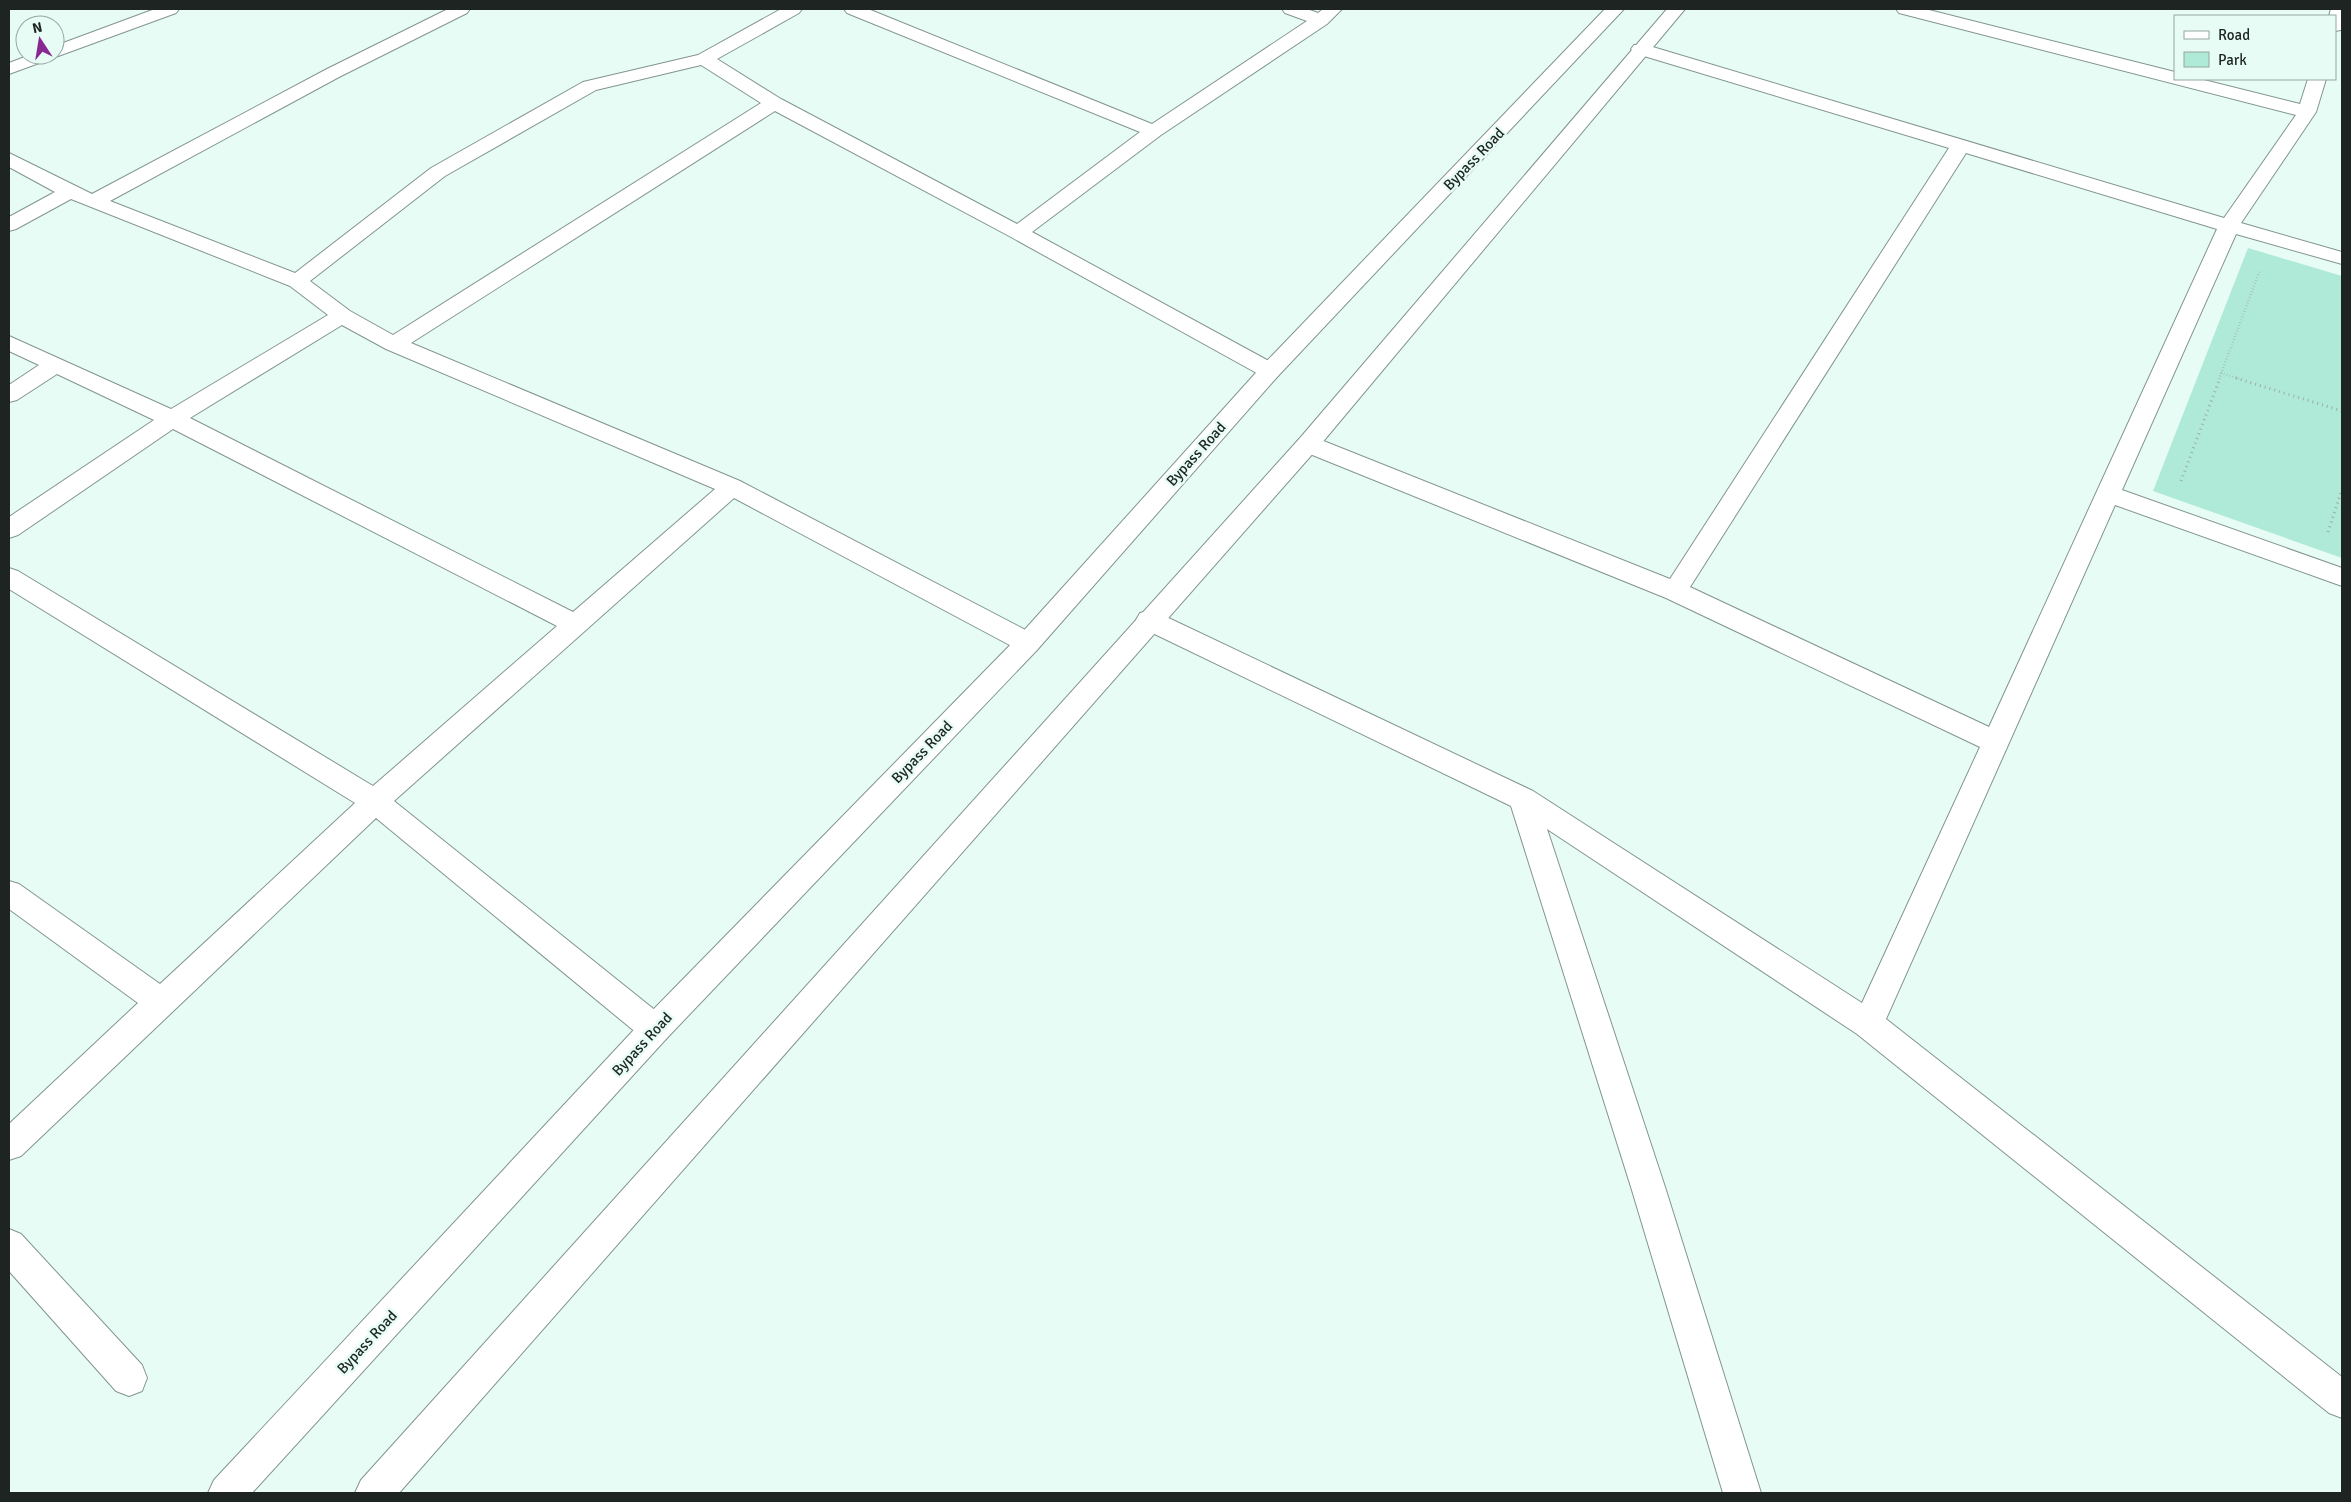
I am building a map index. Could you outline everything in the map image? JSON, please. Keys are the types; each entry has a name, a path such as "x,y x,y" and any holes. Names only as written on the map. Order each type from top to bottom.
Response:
{"street":[{"path":"65,48 170,9"},
{"path":"94,201 333,73 461,9"},
{"path":"297,281 438,172 590,86 704,59 793,9"},
{"path":"854,9 1154,132"},
{"path":"1291,9 1327,14"},
{"name":"Bypass Road","path":"227,1493 655,1029 1028,642 1270,371 1615,9"},
{"path":"374,1493 1149,620 1308,444 1676,9"},
{"path":"1905,9 2174,78"},
{"path":"2336,23 2340,9"},
{"path":"1018,232 1154,132 1327,14"},
{"path":"1640,50 2342,258"},
{"path":"704,59 774,103 1018,232 1270,371"},
{"path":"2183,80 2307,112"},
{"path":"1868,1024 2229,226 2307,112 2317,80"},
{"path":"394,344 774,103"},
{"path":"1674,591 1961,145"},
{"path":"9,159 70,192 297,281 342,316 394,344 732,487 1028,642"},
{"path":"9,225 70,192"},
{"path":"9,529 172,419 342,316"},
{"path":"9,343 172,419 575,624"},
{"path":"9,395 55,365"},
{"path":"1308,444 1674,591 1995,742"},
{"path":"9,1145 375,800 732,487"},
{"path":"2109,494 2342,577"},
{"path":"9,577 375,800 655,1029"},
{"path":"1149,620 1523,799 1868,1024 2342,1400"},
{"path":"1523,799 1648,1187 1742,1493"},
{"path":"9,893 161,1002"},
{"path":"9,1246 129,1378"}],"path":[{"path":"2189,483 2180,480 2262,263"},
{"path":"2221,373 2342,412"},
{"path":"2328,532 2342,488"},
{"path":"2319,528 2335,534"}],"green space":[{"path":"2248,248 2342,276 2342,558 2153,491"}]}
